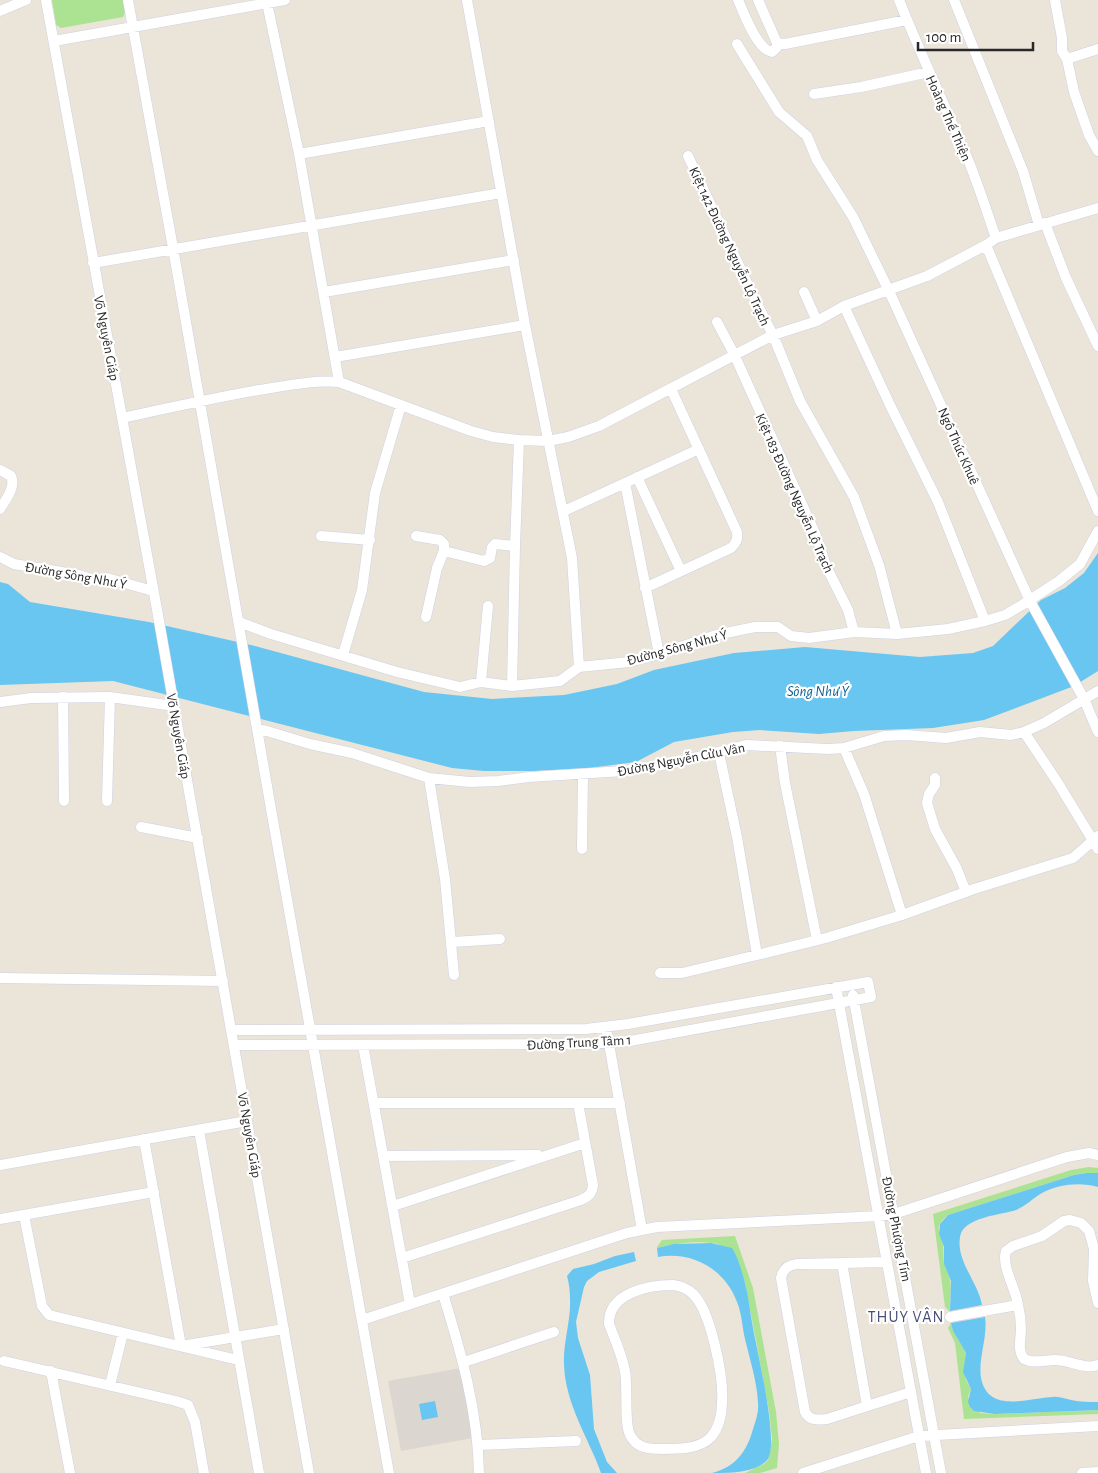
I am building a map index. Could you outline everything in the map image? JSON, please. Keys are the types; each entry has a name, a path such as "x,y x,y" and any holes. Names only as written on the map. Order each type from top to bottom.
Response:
{"street":[{"path":"0,11 26,0"},
{"name":"Võ Nguyên Giáp","path":"46,0 198,838 309,1473"},
{"path":"128,0 174,248 256,724 389,1473"},
{"path":"54,40 285,0"},
{"path":"467,0 525,325 572,558 579,667"},
{"path":"738,0 752,30 765,50 772,52 778,47 777,43 758,0"},
{"name":"Hoàng Thế Thiện","path":"899,0 969,163 996,238"},
{"path":"954,0 1042,224 1098,346"},
{"path":"1054,0 1062,38 1062,50 1067,59 1074,92 1089,135 1098,151"},
{"path":"267,3 299,154 339,382"},
{"path":"777,43 785,44 907,20"},
{"name":"Ngô Thúc Khuê","path":"737,44 779,112 807,136 817,160 853,217 889,290 1031,603 1079,689 1098,732"},
{"path":"1067,59 1098,49"},
{"path":"814,94 861,87 929,72"},
{"path":"299,154 489,121"},
{"name":"Kiệt 142 Đường Nguyễn Lộ Trạch","path":"688,156 773,335 800,401 854,496 879,564 897,634"},
{"path":"93,263 501,193"},
{"path":"122,418 200,400 296,384 326,381 339,382 471,431 493,437 548,441 568,437 599,426 773,335 817,321 844,306 927,276 996,238 1098,208"},
{"path":"986,244 1098,511"},
{"path":"324,292 514,260"},
{"path":"804,292 817,321"},
{"path":"844,306 938,502 985,621"},
{"name":"Kiệt 183 Đường Nguyễn Lộ Trạch","path":"717,322 734,354 815,533 827,568 848,610 854,632"},
{"path":"335,357 525,325"},
{"path":"645,588 730,548 736,543 738,538 737,532 671,390"},
{"path":"343,655 362,590 375,492 401,406"},
{"path":"512,686 515,546 520,440"},
{"path":"564,511 699,449"},
{"path":"0,470 11,476 13,480 9,494 0,509"},
{"path":"638,477 682,571"},
{"path":"625,483 659,654"},
{"name":"Đường Sông Như Ý","path":"239,625 396,672 460,686 481,682 512,686 560,681 579,667 629,662 716,635 755,627 778,626 792,636 809,638 854,632 897,634 948,629 985,621 1031,603 1059,581 1080,564 1098,531"},
{"path":"321,536 370,540"},
{"path":"416,536 444,542 444,551 437,568 426,617"},
{"path":"444,551 484,560 490,558 492,547 495,544 515,546"},
{"name":"Đường Sông Như Ý","path":"0,557 14,564 79,575 94,580 107,578 153,592"},
{"path":"481,682 488,606"},
{"name":"Đường Nguyễn Cửu Vân","path":"256,724 310,744 352,753 430,778 470,782 624,771 673,763 746,745 828,750 844,748 884,736 906,735 946,738 980,732 1011,735 1024,732 1044,723 1098,690"},
{"path":"107,801 110,696"},
{"path":"0,702 31,698 110,696 174,704"},
{"path":"63,698 64,801"},
{"path":"1024,732 1096,837 1098,849"},
{"path":"780,746 785,783 817,940"},
{"path":"844,748 864,794 902,916"},
{"path":"719,753 737,837 757,955"},
{"path":"582,850 583,775"},
{"path":"430,778 445,879 454,975"},
{"path":"935,778 935,785 929,794 927,803 935,828 957,869 966,892"},
{"path":"141,827 198,838"},
{"path":"660,972 682,973 817,940 902,916 966,892 1073,858 1096,837"},
{"path":"452,942 500,939"},
{"path":"0,978 223,981"},
{"name":"Đường Trung Tâm 1","path":"231,1030 586,1029 868,982 871,997 630,1041 588,1044 234,1045"},
{"name":"Đường Phượng Tím","path":"852,984 941,1473"},
{"name":"Đường Phượng Tím","path":"836,987 926,1473"},
{"path":"606,1027 642,1230"},
{"path":"363,1045 410,1304"},
{"path":"374,1103 620,1103"},
{"path":"402,1258 589,1196 593,1192 593,1185 578,1103"},
{"path":"0,1165 247,1121"},
{"path":"198,1130 259,1473"},
{"path":"144,1139 181,1346"},
{"path":"393,1206 586,1143"},
{"path":"362,1320 627,1233 657,1227 894,1214 1067,1157 1089,1153 1098,1155"},
{"path":"384,1156 549,1155"},
{"path":"0,1219 154,1192"},
{"path":"24,1215 42,1306 49,1315 238,1360"},
{"path":"1098,1303 1094,1249 1086,1226 1076,1221 1064,1221 1042,1236 1014,1246 1006,1252 1004,1262 1016,1294 1021,1327 1020,1351 1024,1359 1029,1362 1069,1361 1088,1367 1098,1365"},
{"path":"887,1262 790,1265 782,1273 805,1412 807,1416 820,1420 911,1392"},
{"path":"842,1263 867,1406"},
{"path":"657,1286 681,1286 694,1294 700,1302 713,1334 721,1384 722,1403 716,1431 705,1442 677,1449 639,1446 630,1435 625,1371 609,1324 610,1311 618,1301 630,1294 657,1286"},
{"path":"443,1294 464,1362 479,1445 479,1473"},
{"path":"950,1318 1018,1305"},
{"path":"181,1346 284,1329"},
{"path":"464,1362 554,1332"},
{"path":"110,1385 124,1333"},
{"path":"4,1361 188,1405 195,1422 204,1473"},
{"path":"51,1371 70,1473"},
{"path":"803,1473 919,1436 1098,1426"},
{"path":"479,1445 576,1441"},
{"path":"1082,1473 1098,1472"}],"green space":[{"path":"52,0 124,0 126,11 123,17 61,28 56,25"},
{"path":"1089,1167 1098,1168 1098,1173 1074,1175 948,1215 943,1219 939,1230 944,1262 951,1284 950,1311 945,1307 933,1214 1071,1170"},
{"path":"735,1236 753,1288 776,1412 779,1444 777,1468 760,1473 745,1473 764,1464 768,1460 772,1438 769,1411 745,1282 718,1244 703,1242 687,1243 657,1248 662,1240"},
{"path":"951,1323 953,1331 966,1353 964,1367 966,1380 971,1389 968,1397 980,1413 1098,1410 1098,1414 964,1419 955,1343 948,1328"}],"shaded area":[{"path":"461,1368 473,1438 401,1451 388,1381"}],"water":[{"name":"Sông Như Ý","path":"1098,553 1098,671 1074,686 984,720 933,728 819,734 760,730 733,732 674,742 636,762 589,768 484,771 452,768 113,681 0,685 0,582 8,584 30,602 149,622 251,645 424,692 492,699 564,695 617,684 654,670 734,653 805,647 920,657 973,653 993,646 1041,600 1065,588 1084,573"},
{"path":"1098,1173 1098,1187 1077,1184 1048,1190 1016,1210 975,1221 963,1230 960,1237 961,1255 980,1296 982,1305 950,1311 951,1281 944,1264 944,1247 939,1234 940,1224 948,1215 1074,1175"},
{"path":"711,1243 732,1248 740,1265 748,1294 766,1395 771,1449 768,1459 763,1464 750,1470 712,1473 728,1467 744,1451 758,1413 753,1371 739,1307 732,1290 716,1272 695,1260 671,1256 658,1257 657,1248 674,1244"},
{"path":"634,1252 636,1261 599,1272 587,1281 576,1322 578,1338 590,1375 594,1429 607,1462 617,1473 601,1473 573,1407 565,1379 564,1356 570,1307 570,1290 567,1276 573,1269"},
{"path":"985,1317 986,1325 980,1370 985,1389 992,1396 1000,1400 1010,1401 1060,1397 1069,1400 1098,1402 1098,1410 995,1414 974,1411 968,1402 971,1389 963,1372 966,1353 953,1331 951,1323"},
{"path":"435,1401 438,1417 422,1420 419,1404"}],"district":[{"name":"THỦY VÂN","path":"906,1316"}]}
